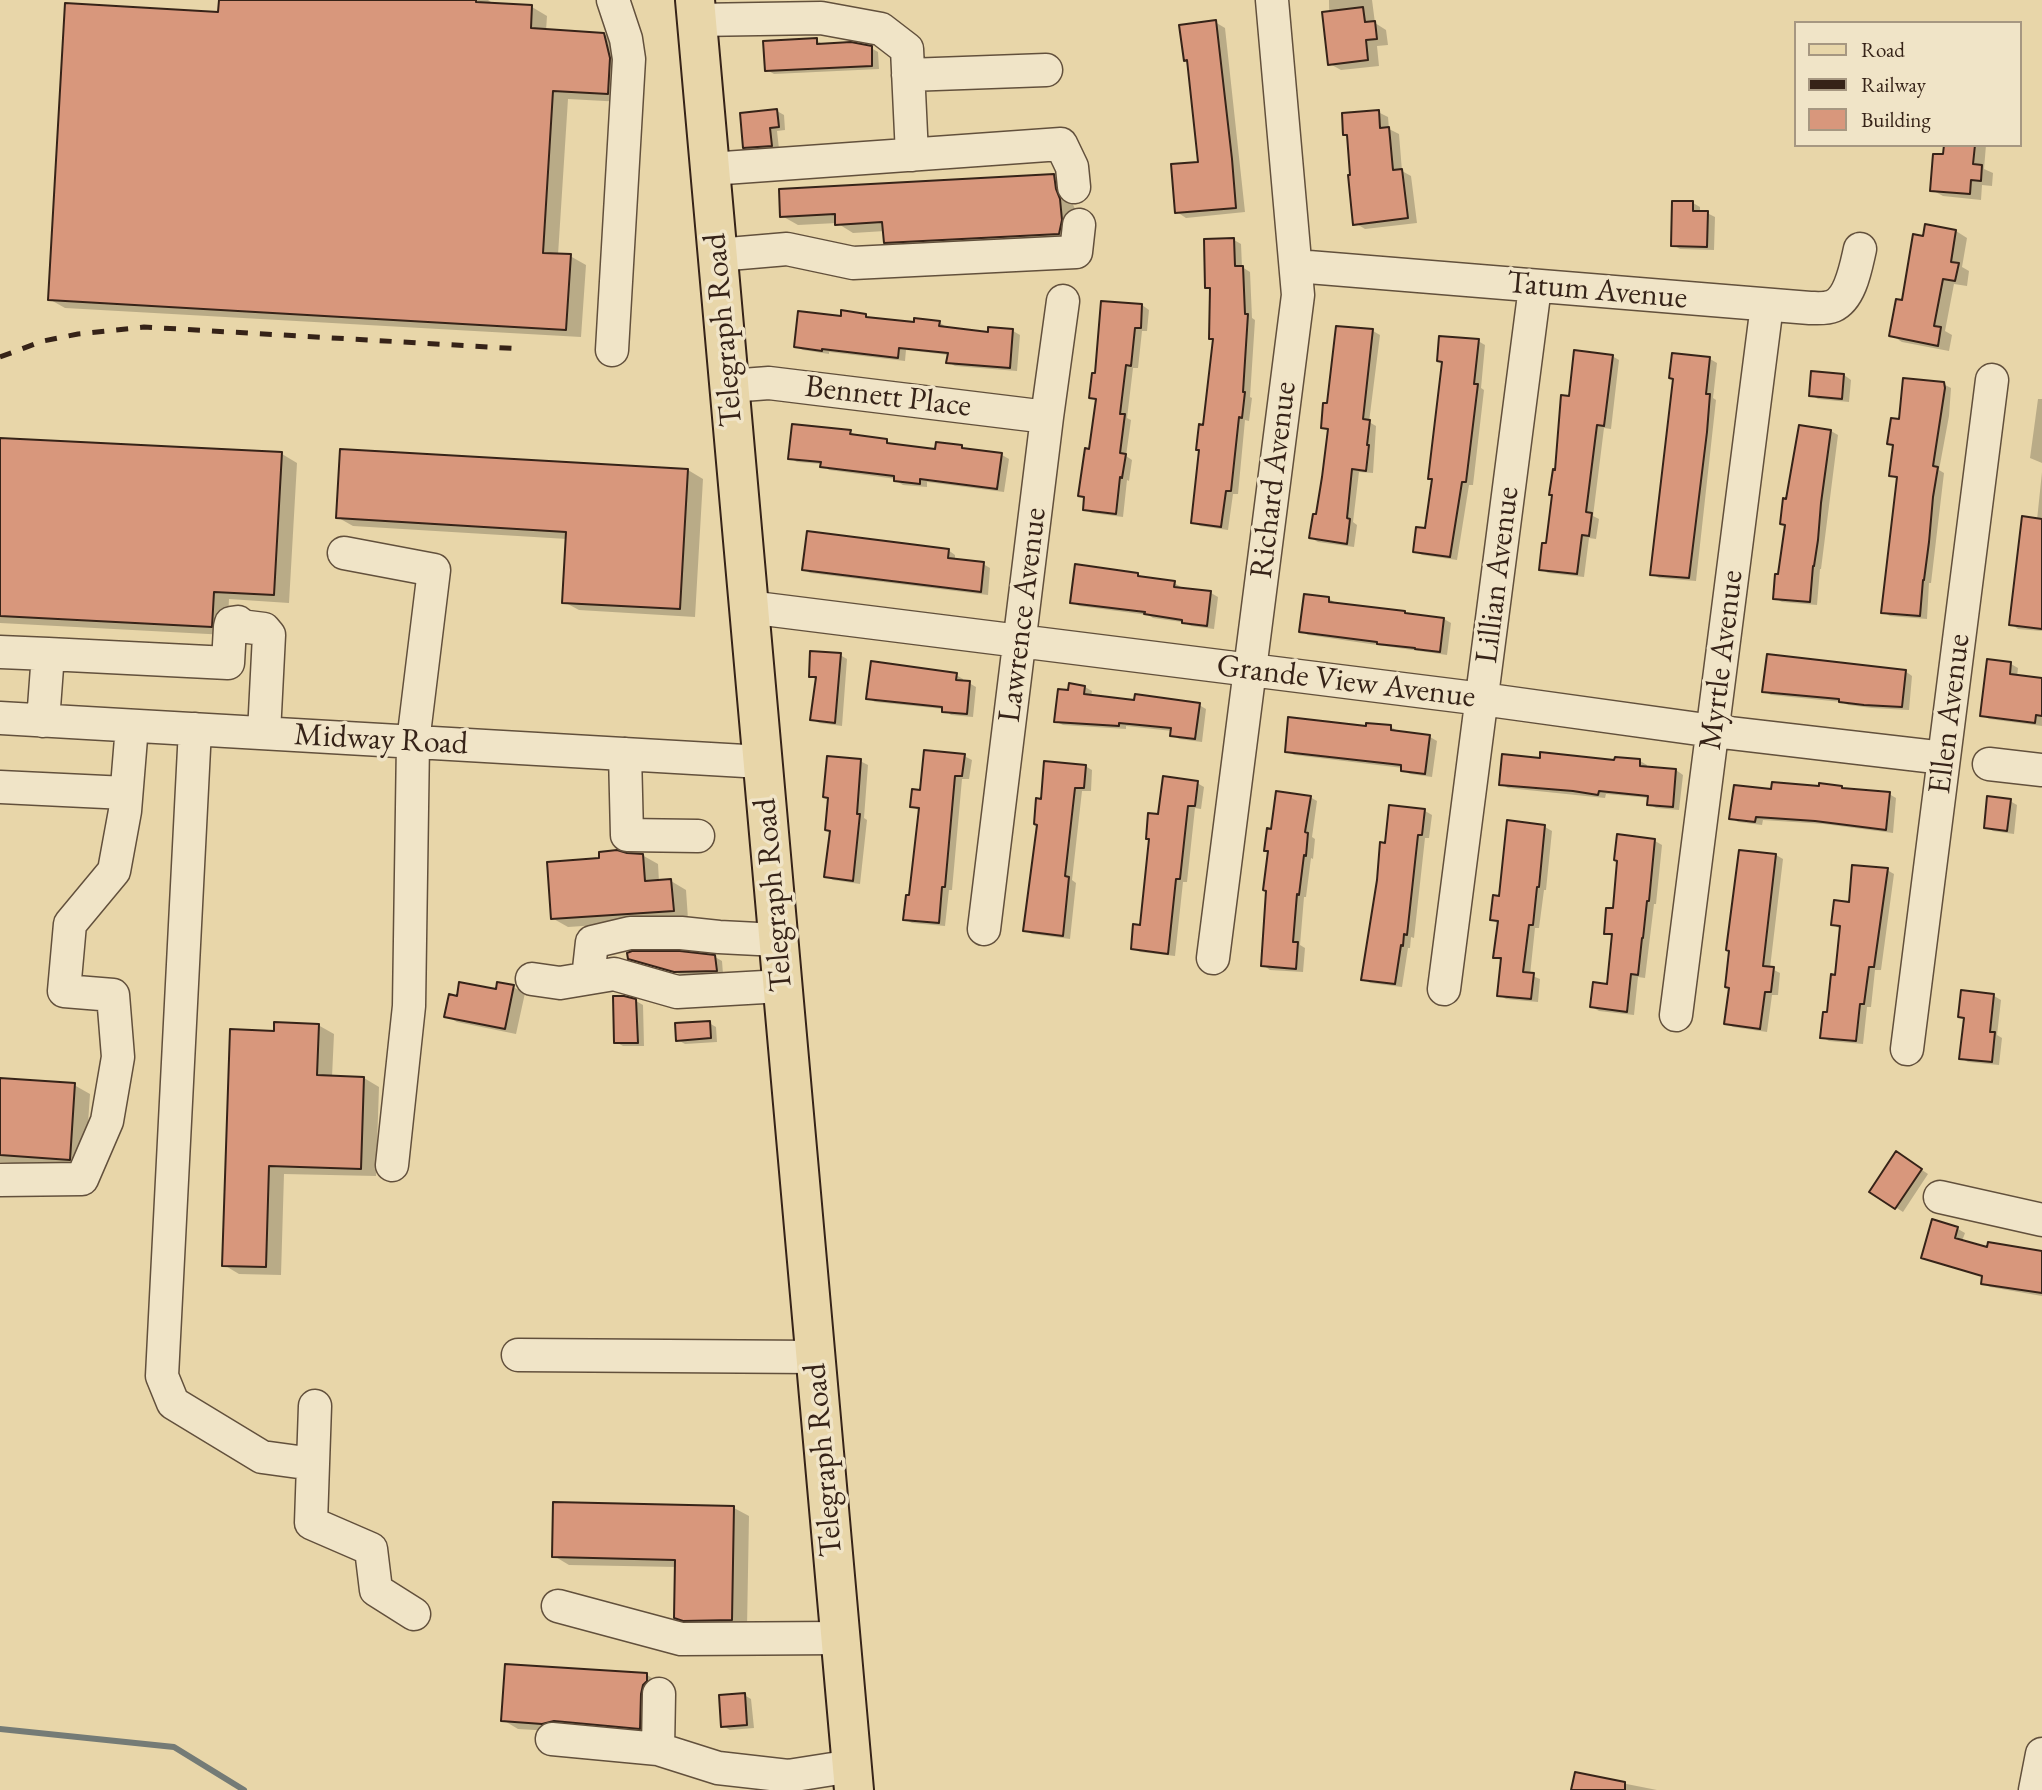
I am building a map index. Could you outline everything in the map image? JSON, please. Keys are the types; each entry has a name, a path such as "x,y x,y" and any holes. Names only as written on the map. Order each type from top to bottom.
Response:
{"main road":[{"name":"Telegraph Road","path":"695,10 853,1778"}],"street":[{"path":"612,350 629,59 626,39 613,0"},
{"name":"Richard Avenue","path":"1213,958 1298,295 1272,0"},
{"path":"695,10 821,19 881,29 907,49 912,155"},
{"path":"908,75 1046,70"},
{"path":"710,169 1061,144 1072,167 1074,187"},
{"path":"717,255 787,249 853,263 1076,252 1079,225"},
{"name":"Tatum Avenue","path":"1296,266 1810,309 1839,302 1847,292 1860,250"},
{"name":"Lillian Avenue","path":"1444,989 1535,286"},
{"name":"Lawrence Avenue","path":"984,929 1063,301"},
{"name":"Myrtle Avenue","path":"1676,1015 1767,305"},
{"name":"Ellen Avenue","path":"1907,1049 1993,380"},
{"name":"Bennett Place","path":"729,386 769,383 1047,417"},
{"path":"344,553 434,570 413,741 409,1006 392,1165"},
{"name":"Grande View Avenue","path":"748,607 1250,669 1713,731 1944,758"},
{"path":"0,652 228,663 231,623 238,622 240,626 264,629 269,635 264,733"},
{"path":"43,721 48,654"},
{"name":"Midway Road","path":"0,718 762,762"},
{"path":"0,1180 82,1179 107,1121 118,1057 113,995 64,991 70,924 114,871 126,793 132,726"},
{"path":"195,729 162,1377 173,1403 262,1457 313,1464"},
{"path":"625,754 627,835 698,836"},
{"path":"1989,764 2042,771"},
{"path":"0,788 126,793"},
{"path":"588,978 592,942 630,933 681,933 778,940"},
{"path":"532,978 561,983 614,974 677,992 782,986"},
{"path":"1940,1196 2042,1220"},
{"path":"519,1355 815,1357"},
{"path":"315,1406 311,1523 371,1549 376,1590 414,1614"},
{"path":"558,1606 681,1639 840,1638"},
{"path":"658,1749 659,1694"},
{"path":"552,1739 658,1749 718,1768 788,1776 853,1778"},
{"path":"2035,1790 2042,1754"}],"building":[{"path":"219,0 476,0 532,5 531,28 604,33 610,58 608,94 553,91 543,253 571,254 566,330 48,300 65,3 218,12"},
{"path":"1363,7 1365,22 1375,21 1377,39 1366,40 1368,60 1328,65 1322,12"},
{"path":"1216,20 1236,208 1175,213 1171,164 1198,162 1187,60 1184,61 1179,25"},
{"path":"817,38 817,44 851,42 872,46 872,66 765,71 763,41"},
{"path":"777,109 779,127 770,128 772,146 743,148 740,113"},
{"path":"1379,110 1380,128 1389,127 1393,170 1402,169 1408,218 1353,225 1347,135 1343,135 1342,113"},
{"path":"1944,147 1975,147 1973,164 1982,165 1981,181 1971,180 1970,194 1930,191 1933,154 1943,154"},
{"path":"1054,174 1062,220 1059,234 884,243 882,222 835,225 835,214 780,217 779,189"},
{"path":"1672,201 1693,201 1693,211 1708,211 1707,247 1671,246"},
{"path":"1925,224 1956,230 1951,262 1959,263 1955,281 1943,279 1934,326 1941,327 1938,346 1889,336 1896,299 1902,300 1913,234 1923,236"},
{"path":"1234,238 1235,266 1243,266 1245,314 1248,314 1245,392 1242,418 1239,417 1231,491 1226,491 1221,527 1191,523 1199,424 1203,425 1213,339 1209,339 1210,288 1205,288 1204,239"},
{"path":"1101,301 1142,304 1141,328 1135,328 1131,366 1126,365 1120,414 1125,414 1120,453 1126,454 1122,478 1120,477 1116,514 1083,510 1084,497 1078,496 1085,448 1089,449 1096,399 1089,398 1092,373 1095,373"},
{"path":"841,310 866,314 866,317 914,322 914,318 940,321 939,326 988,332 988,327 1013,329 1010,368 946,363 948,353 899,348 898,358 794,347 798,311 841,316"},
{"path":"1336,326 1373,329 1363,419 1370,420 1366,471 1352,469 1347,544 1309,538 1322,477 1328,429 1321,428 1323,403 1327,403"},
{"path":"1439,336 1479,339 1474,384 1478,384 1466,482 1462,482 1450,557 1413,552 1416,527 1425,528 1432,479 1428,479 1442,362 1437,361"},
{"path":"1574,350 1613,355 1604,426 1597,425 1586,512 1592,513 1589,536 1582,535 1577,574 1539,570 1542,543 1546,543 1561,395 1569,396"},
{"path":"1672,353 1710,357 1706,394 1710,394 1707,432 1689,578 1650,575 1673,379 1669,378"},
{"path":"1811,371 1844,374 1842,399 1809,396"},
{"path":"1903,378 1944,382 1945,388 1933,466 1938,467 1920,616 1881,613 1897,477 1889,476 1893,445 1887,444 1891,418 1899,419"},
{"path":"792,424 851,430 850,434 887,439 887,443 935,449 936,442 1002,453 997,489 920,479 920,484 894,481 894,476 820,467 821,462 788,459"},
{"path":"1799,425 1831,430 1810,602 1773,599 1785,525 1780,524 1783,498 1786,499"},
{"path":"0,438 282,452 274,595 214,592 212,627 0,616"},
{"path":"340,449 688,469 680,609 562,603 566,532 336,518"},
{"path":"2022,516 2042,519 2042,629 2009,625"},
{"path":"807,531 949,549 948,558 984,562 981,592 802,570"},
{"path":"1075,564 1138,573 1138,576 1175,581 1174,587 1211,591 1207,626 1182,623 1182,620 1144,614 1145,612 1070,603"},
{"path":"1304,594 1329,597 1329,602 1444,618 1440,652 1299,632"},
{"path":"810,651 841,653 835,723 810,720 816,677 809,677"},
{"path":"1767,654 1906,670 1902,707 1762,692"},
{"path":"1987,659 2011,662 2010,674 2042,678 2042,716 2036,715 2035,723 1980,716"},
{"path":"871,661 957,673 956,680 970,681 967,714 942,712 942,707 866,699"},
{"path":"1069,683 1085,686 1084,694 1134,700 1135,694 1200,703 1195,739 1170,736 1171,728 1119,723 1119,726 1054,722 1058,689 1068,690"},
{"path":"1288,717 1366,726 1366,723 1391,725 1391,730 1430,735 1425,774 1401,771 1401,765 1285,752"},
{"path":"924,750 965,754 962,776 955,776 939,923 903,920 906,895 909,895 919,808 910,807 912,789 920,790"},
{"path":"1540,752 1614,760 1615,757 1640,759 1640,766 1676,769 1673,807 1647,805 1648,796 1599,791 1598,795 1499,785 1502,754 1540,758"},
{"path":"827,756 861,759 857,814 860,814 853,881 824,877 830,831 825,830 828,798 823,797"},
{"path":"1044,761 1086,765 1084,788 1075,788 1065,876 1069,877 1063,936 1023,931 1037,825 1034,824 1036,798 1041,799"},
{"path":"1163,776 1198,781 1195,806 1188,806 1180,879 1176,879 1168,954 1131,949 1133,924 1140,925 1149,839 1146,839 1148,813 1158,814"},
{"path":"1772,782 1819,786 1819,783 1890,792 1886,830 1815,821 1756,817 1755,822 1729,819 1734,785 1771,789"},
{"path":"1276,791 1311,796 1305,832 1308,833 1306,856 1304,855 1299,895 1297,894 1293,942 1298,942 1296,969 1261,966 1266,891 1263,890 1268,851 1264,851 1267,828 1271,829"},
{"path":"1987,796 2011,799 2007,831 1984,828"},
{"path":"1389,805 1425,809 1422,835 1418,835 1407,935 1404,934 1403,946 1401,945 1395,984 1361,980 1377,880 1380,842 1385,843"},
{"path":"1507,820 1545,825 1539,887 1533,925 1529,925 1523,972 1534,973 1531,999 1497,996 1501,958 1493,958 1498,921 1490,920 1493,895 1499,896"},
{"path":"1617,834 1655,839 1638,975 1631,974 1627,1012 1590,1007 1593,982 1607,984 1612,934 1604,934 1606,908 1613,908"},
{"path":"617,850 643,854 645,881 671,879 674,911 551,919 547,862 599,858 599,852"},
{"path":"1739,850 1776,854 1763,966 1774,967 1771,992 1765,992 1760,1029 1724,1024 1729,988 1725,987 1729,951 1726,950"},
{"path":"1852,865 1888,868 1874,967 1869,967 1864,1004 1860,1004 1856,1041 1820,1038 1823,1012 1827,1012 1831,974 1835,975 1840,926 1831,925 1834,900 1849,902"},
{"path":"680,951 715,955 717,971 674,972 628,959 627,953"},
{"path":"459,982 496,989 497,982 514,985 505,1029 444,1017 449,994 457,996"},
{"path":"1961,990 1994,994 1990,1032 1995,1032 1992,1062 1959,1059 1964,1018 1958,1017"},
{"path":"613,996 636,999 638,1043 614,1043"},
{"path":"710,1021 711,1038 676,1041 675,1023"},
{"path":"274,1022 319,1024 317,1075 364,1077 361,1169 269,1166 266,1267 222,1266 230,1029 274,1031"},
{"path":"0,1078 75,1083 70,1160 0,1155"},
{"path":"1896,1151 1922,1169 1895,1209 1869,1192"},
{"path":"1932,1219 1958,1227 1955,1238 1987,1247 1988,1242 2042,1251 2042,1293 1981,1284 1982,1276 1921,1258"},
{"path":"553,1502 734,1506 732,1620 683,1621 674,1618 675,1560 552,1557"},
{"path":"505,1664 647,1673 647,1681 641,1694 640,1729 554,1721 542,1724 501,1721"},
{"path":"745,1693 747,1725 721,1727 719,1695"},
{"path":"1575,1772 1625,1782 1625,1790 1571,1790"}],"waterway":[{"path":"0,1729 174,1747 244,1790"}],"railway":[{"path":"0,357 43,341 78,334 144,327 523,349"}]}
